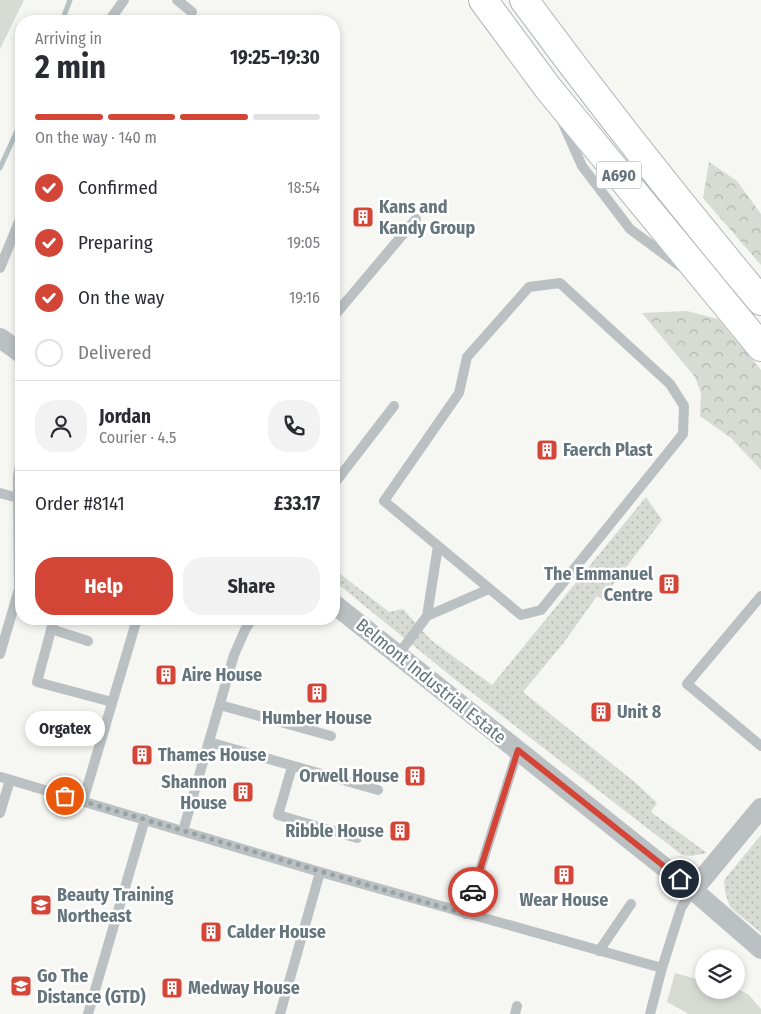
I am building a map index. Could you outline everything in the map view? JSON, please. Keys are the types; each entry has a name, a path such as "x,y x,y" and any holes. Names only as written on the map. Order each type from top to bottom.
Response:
{"highway":[{"name":"A690","path":"483,0 548,88 761,347"},
{"name":"A690","path":"524,0 680,204 761,301"}],"street":[{"path":"0,338 15,349"},
{"name":"Belmont Industrial Estate","path":"340,609 693,890 761,949"},
{"path":"693,890 761,808"}],"lane":[{"path":"113,15 124,0"},
{"path":"177,0 192,12"},
{"path":"340,309 416,219"},
{"path":"0,268 15,232"},
{"path":"560,283 670,384 684,406 683,434 542,610 521,615 438,546 384,501 459,394 467,357 529,287 560,283"},
{"path":"340,476 394,406"},
{"path":"0,493 15,497"},
{"path":"398,656 427,616 438,546"},
{"path":"427,616 489,589"},
{"path":"761,596 687,684 761,746"},
{"path":"0,654 15,603"},
{"path":"53,625 37,682 112,702"},
{"path":"55,625 88,641"},
{"path":"83,801 135,625"},
{"path":"183,831 234,655 248,625"},
{"path":"220,705 331,736"},
{"path":"209,742 378,790"},
{"path":"466,914 518,750"},
{"path":"292,767 278,815 357,838"},
{"path":"0,813 6,779 320,872 599,952 662,968"},
{"path":"88,1014 145,819"},
{"path":"280,1014 320,872"},
{"path":"650,1014 681,908 693,890"},
{"path":"599,952 631,904"}],"green space":[{"path":"0,0 24,0 15,15 0,49"},
{"path":"709,162 737,181 761,214 761,265 703,198"},
{"path":"687,311 718,319 761,370 761,470 731,438 700,416 701,393 695,377 642,313"},
{"path":"646,497 662,520 602,599 597,596 565,641 523,692 637,784 657,803 651,812 707,853 691,856 682,855 457,681 340,586 340,574 389,612 403,609 431,640 492,685"},
{"path":"761,835 761,933 730,907 725,892 724,880"},
{"path":"675,973 695,979 695,999 745,999 745,993 761,1009 761,1014 689,1014 667,1002"}],"waterway":[{"path":"64,15 70,0"},
{"path":"0,168 15,135"}],"way so far":[{"path":"65,796 466,914 473,892"}],"place":[{"name":"Kans and Kandy Group","path":"363,217"},
{"name":"Faerch Plast","path":"547,450"},
{"name":"The Emmanuel Centre","path":"669,584"},
{"name":"Aire House","path":"166,675"},
{"name":"Humber House","path":"317,693"},
{"name":"Unit 8","path":"601,712"},
{"name":"Thames House","path":"142,755"},
{"name":"Orwell House","path":"415,776"},
{"name":"Shannon House","path":"243,792"},
{"name":"Orgatex","path":"65,796"},
{"name":"Ribble House","path":"400,831"},
{"name":"Wear House","path":"564,875"},
{"name":"Beauty Training Northeast","path":"41,905"},
{"name":"Calder House","path":"211,932"},
{"name":"Go The Distance (GTD)","path":"21,986"},
{"name":"Medway House","path":"172,988"}],"route":[{"path":"473,892 518,750 680,879"}]}
